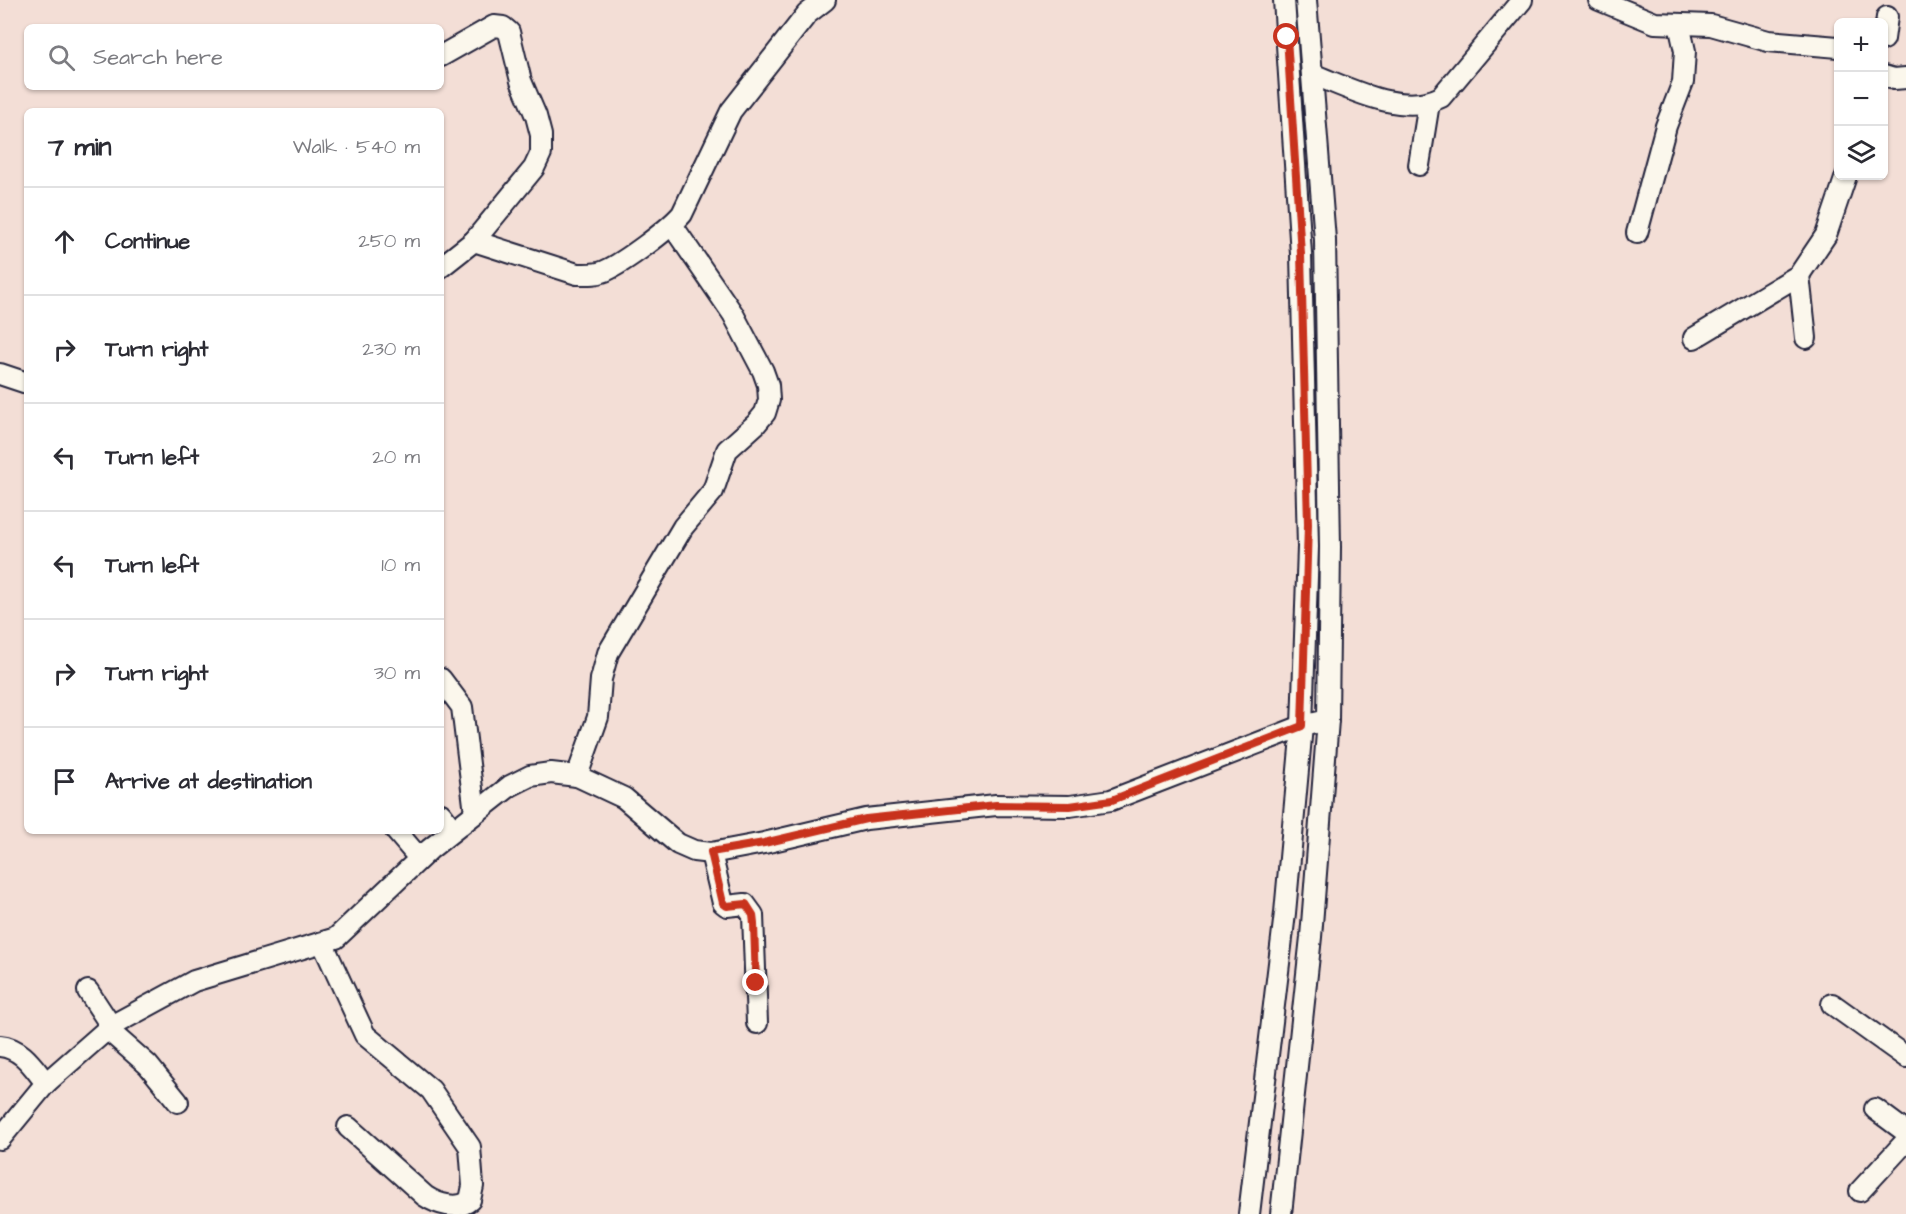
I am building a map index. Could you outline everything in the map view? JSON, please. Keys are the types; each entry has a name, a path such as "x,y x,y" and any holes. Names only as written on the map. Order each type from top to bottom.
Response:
{"street":[{"path":"474,241 577,274 591,275 606,270 672,225 682,214 731,111 807,14 825,0"},
{"path":"1249,1214 1285,913 1302,726 1308,547 1302,289 1284,0"},
{"path":"1281,1214 1311,937 1328,720 1330,547 1325,252 1306,0"},
{"path":"1312,74 1364,94 1387,100 1416,104 1429,102 1441,97 1522,0"},
{"path":"1599,0 1655,23 1711,25 1768,40 1834,47"},
{"path":"1637,233 1666,126 1683,82 1685,51 1679,24"},
{"path":"444,54 494,26 503,27 508,32 521,81 541,135 541,153 534,168 474,241 444,265"},
{"path":"1888,77 1906,78"},
{"path":"1419,165 1429,102"},
{"path":"1694,338 1799,275 1826,235 1845,180"},
{"path":"577,776 598,717 601,679 608,653 683,527 713,491 727,450 756,424 765,413 769,399 768,385 763,371 734,314 672,225"},
{"path":"1799,275 1806,338"},
{"path":"0,374 24,382"},
{"path":"444,683 462,707 475,813"},
{"path":"0,1139 46,1083 109,1028 194,981 323,944 347,930 419,858 510,786 530,776 551,774 577,776 624,798 678,844 694,851 711,852 764,843 866,819 996,805 1070,806 1112,800 1302,726 1328,720"},
{"path":"444,818 453,830"},
{"path":"399,834 419,858"},
{"path":"711,852 723,903 727,906 746,904 753,915 757,1023"},
{"path":"323,944 365,1035 431,1090 470,1147 473,1186 470,1200 459,1206 436,1203 425,1196 348,1127"},
{"path":"88,991 109,1028 148,1065 178,1102"},
{"path":"1832,1004 1906,1057"},
{"path":"0,1046 14,1048 21,1053 46,1083"},
{"path":"1875,1109 1906,1132"},
{"path":"1860,1191 1906,1141"}],"route":[{"path":"756,983 753,915 746,904 725,906 723,903 711,852 764,843 866,819 996,805 1070,806 1112,800 1302,726 1308,524 1301,254 1287,37"}]}
